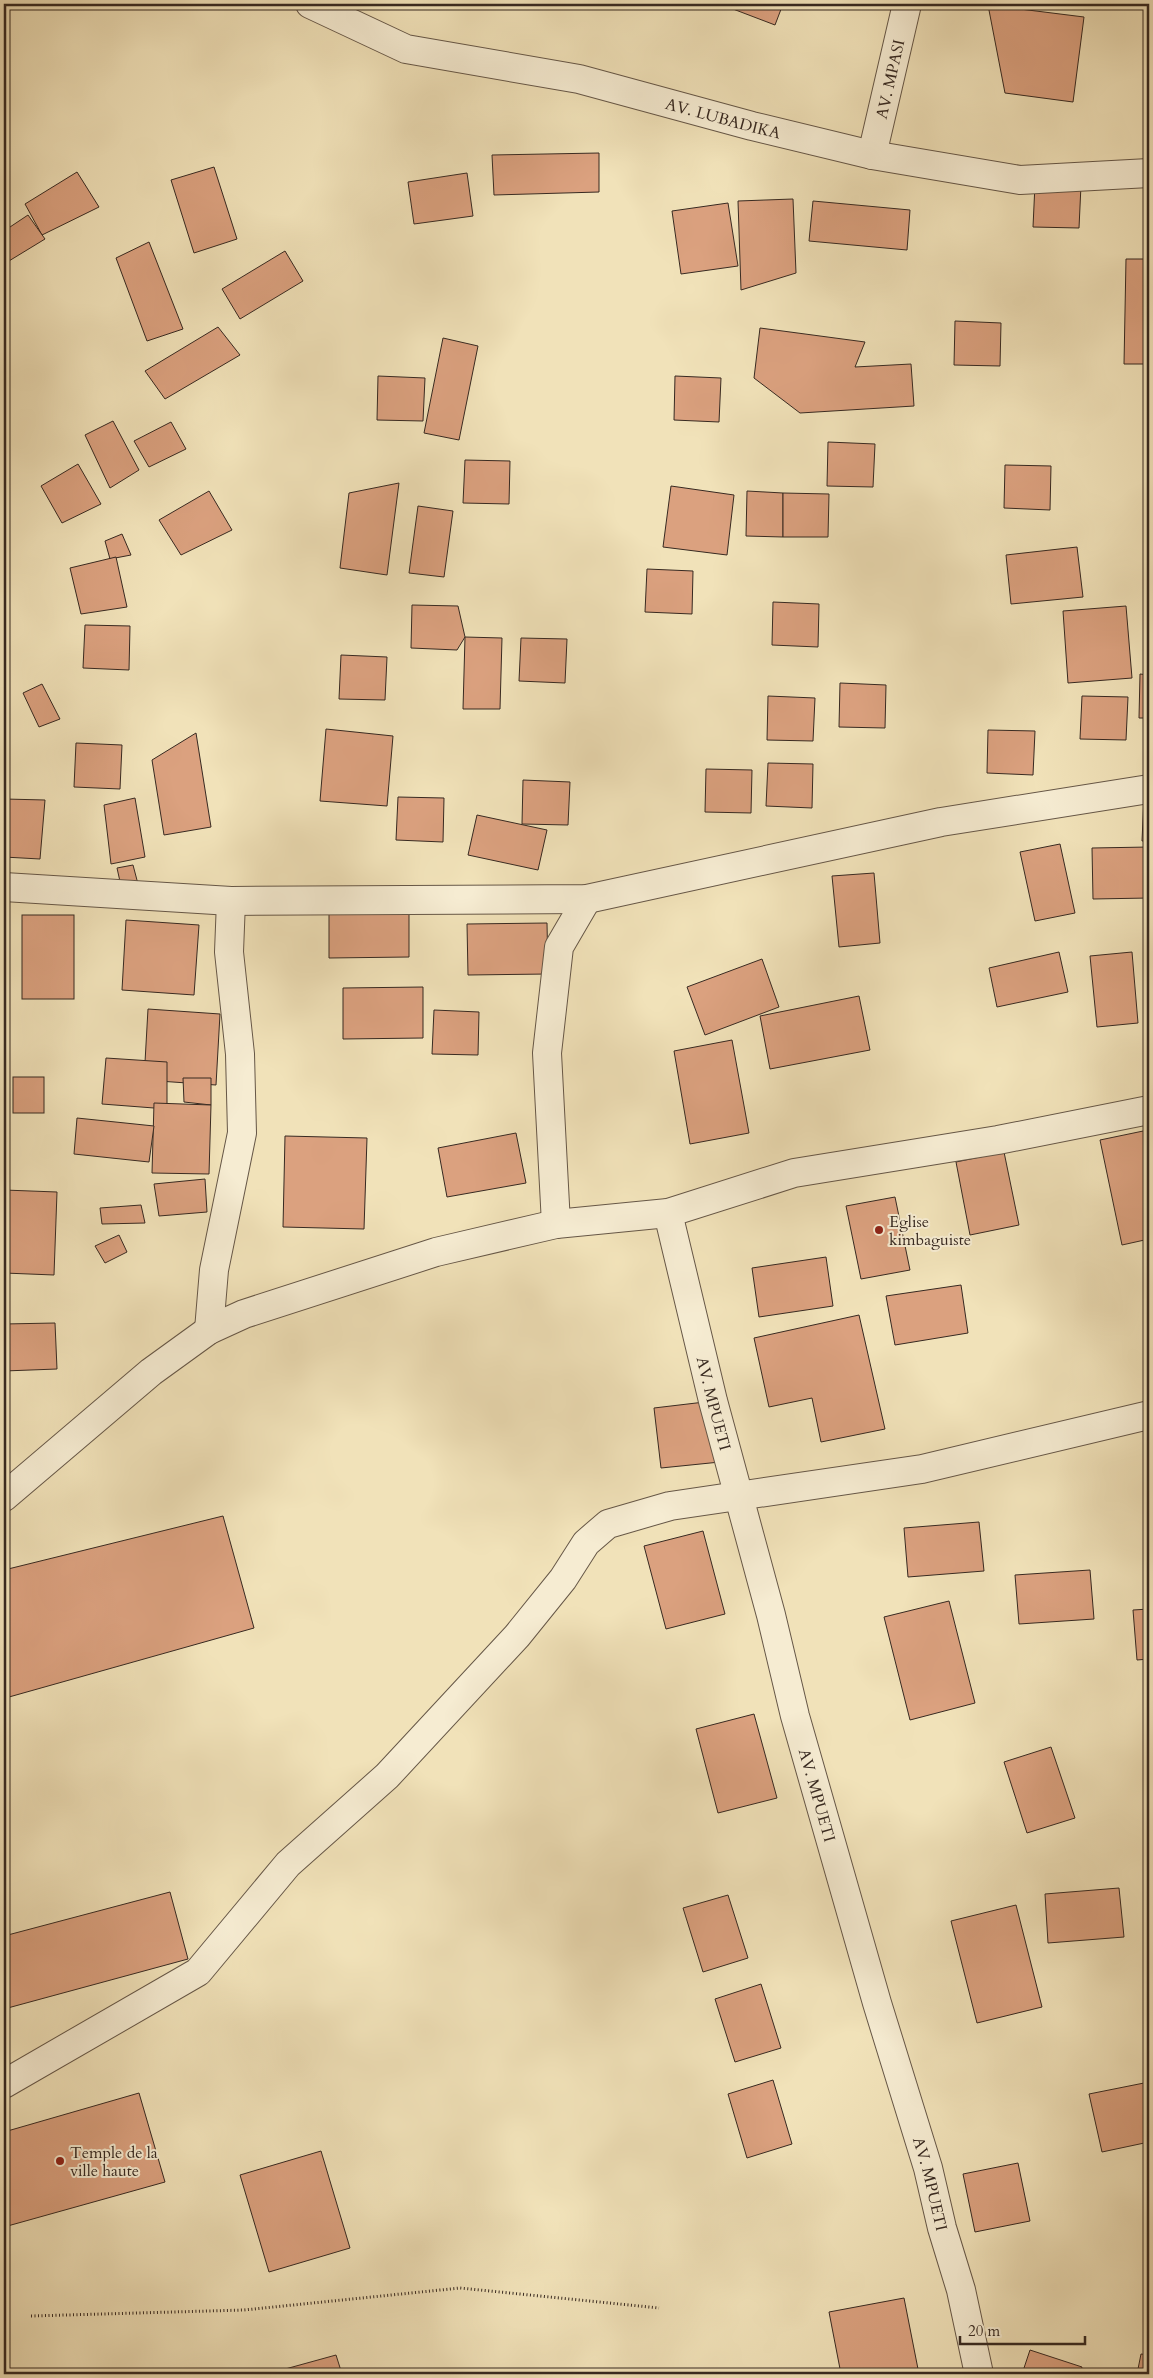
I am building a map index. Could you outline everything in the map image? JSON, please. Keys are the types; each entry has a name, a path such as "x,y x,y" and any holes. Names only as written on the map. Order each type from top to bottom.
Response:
{"street":[{"name":"AV. LUBADIKA","path":"310,4 406,49 578,79 752,126 872,155 1020,180 1149,173"},
{"name":"AV. MPASI","path":"872,155 907,4"},
{"path":"4,887 231,902 587,899 941,822 1149,789"},
{"path":"556,1224 548,1053 558,947 587,899"},
{"path":"209,1330 214,1270 242,1133 240,1062 229,952 231,902"},
{"path":"9,1485 151,1372 209,1330 244,1314 436,1252 556,1224 668,1212 794,1173 998,1140 1149,1110"},
{"name":"AV. MPUETI","path":"668,1212 713,1401 795,1716 877,2003 928,2168 942,2228 962,2290 979,2374"},
{"path":"4,2084 198,1972 288,1864 387,1776 511,1643 563,1579 586,1543 608,1524 670,1506 922,1469 1149,1415"}],"path":[{"path":"31,2316 244,2310 460,2288 659,2308"}],"building":[{"path":"735,4 783,4 775,25 733,9"},
{"path":"988,5 1084,17 1073,102 1005,93"},
{"path":"599,153 599,192 494,195 492,155"},
{"path":"214,167 237,239 194,253 171,180"},
{"path":"77,172 99,207 42,235 25,204"},
{"path":"467,173 473,216 414,224 408,182"},
{"path":"1035,184 1081,185 1079,228 1033,227"},
{"path":"793,199 796,273 741,290 738,201"},
{"path":"813,201 910,210 907,250 809,241"},
{"path":"728,203 738,266 681,274 672,211"},
{"path":"28,215 45,239 4,264 4,231"},
{"path":"149,242 183,329 147,341 116,258"},
{"path":"285,251 303,281 240,319 222,289"},
{"path":"1126,259 1149,259 1149,364 1124,364"},
{"path":"955,321 1001,323 1000,366 954,365"},
{"path":"218,327 240,355 165,399 145,371"},
{"path":"760,328 865,342 855,367 911,364 914,406 800,413 754,378"},
{"path":"443,338 478,346 459,440 424,433"},
{"path":"378,376 425,378 423,421 377,420"},
{"path":"675,376 721,378 719,422 674,420"},
{"path":"113,421 139,470 110,488 85,435"},
{"path":"171,422 186,449 149,467 134,441"},
{"path":"828,442 875,444 873,487 827,486"},
{"path":"465,460 510,461 509,504 463,503"},
{"path":"78,464 101,504 62,523 41,486"},
{"path":"1005,465 1051,466 1050,510 1004,508"},
{"path":"399,483 387,575 340,568 349,493"},
{"path":"671,486 734,495 727,555 663,547"},
{"path":"209,491 232,530 181,555 159,520"},
{"path":"747,491 783,493 783,537 746,536"},
{"path":"783,493 829,494 828,537 783,537"},
{"path":"418,506 453,511 444,577 409,573"},
{"path":"122,534 131,555 110,559 105,541"},
{"path":"1077,547 1083,597 1011,604 1006,555"},
{"path":"116,557 127,607 81,614 70,568"},
{"path":"647,569 693,571 692,614 645,612"},
{"path":"773,602 819,604 818,647 772,645"},
{"path":"412,605 458,606 465,637 457,650 411,648"},
{"path":"1126,606 1132,678 1068,683 1063,611"},
{"path":"85,625 130,626 129,670 83,668"},
{"path":"465,637 502,638 500,709 463,709"},
{"path":"521,638 567,639 565,683 519,681"},
{"path":"341,655 387,657 385,700 339,699"},
{"path":"1140,674 1149,675 1149,718 1139,718"},
{"path":"840,683 886,685 885,728 839,727"},
{"path":"42,684 60,719 39,727 23,693"},
{"path":"768,696 815,698 813,741 767,740"},
{"path":"1082,696 1128,697 1126,740 1080,739"},
{"path":"326,729 393,736 387,806 320,801"},
{"path":"988,730 1035,731 1033,775 987,773"},
{"path":"196,733 211,827 164,835 152,760"},
{"path":"76,743 122,745 120,789 74,787"},
{"path":"768,763 813,764 812,808 766,806"},
{"path":"706,769 752,770 751,813 705,812"},
{"path":"523,780 570,782 568,825 522,824"},
{"path":"398,797 444,798 443,842 396,840"},
{"path":"1144,797 1149,797 1149,841 1142,841"},
{"path":"135,798 145,857 111,864 104,805"},
{"path":"5,799 45,800 40,859 4,857"},
{"path":"477,815 547,830 538,870 468,855"},
{"path":"1060,844 1075,913 1035,921 1020,852"},
{"path":"1149,847 1149,898 1093,899 1092,848"},
{"path":"133,865 138,884 121,886 117,868"},
{"path":"874,873 880,943 839,947 832,876"},
{"path":"409,906 409,957 329,958 329,907"},
{"path":"22,915 74,915 74,999 22,999"},
{"path":"126,920 199,925 194,995 122,990"},
{"path":"547,923 548,974 468,975 467,924"},
{"path":"1059,952 1068,992 997,1007 989,968"},
{"path":"1132,952 1138,1023 1097,1027 1090,956"},
{"path":"762,959 779,1007 705,1035 687,987"},
{"path":"423,987 423,1038 343,1039 343,988"},
{"path":"859,996 870,1050 770,1069 760,1016"},
{"path":"148,1009 220,1014 216,1085 144,1080"},
{"path":"434,1010 479,1012 478,1055 432,1054"},
{"path":"732,1040 749,1133 690,1144 674,1051"},
{"path":"106,1058 167,1062 167,1109 102,1104"},
{"path":"13,1077 44,1077 44,1113 13,1113"},
{"path":"183,1078 211,1078 211,1105 184,1102"},
{"path":"154,1103 211,1105 209,1174 152,1173"},
{"path":"77,1118 154,1126 149,1162 74,1154"},
{"path":"1148,1130 1149,1239 1122,1245 1100,1140"},
{"path":"516,1133 526,1183 447,1197 438,1148"},
{"path":"285,1136 367,1138 364,1229 283,1227"},
{"path":"1004,1152 1019,1225 970,1235 956,1162"},
{"path":"205,1179 207,1212 159,1216 154,1184"},
{"path":"4,1190 57,1192 54,1275 4,1273"},
{"path":"895,1197 910,1270 861,1279 846,1206"},
{"path":"141,1205 145,1223 102,1224 100,1208"},
{"path":"119,1235 127,1252 105,1263 95,1246"},
{"path":"826,1257 833,1306 759,1317 752,1268"},
{"path":"961,1285 968,1333 895,1345 886,1296"},
{"path":"859,1315 885,1429 821,1442 812,1398 769,1407 754,1338"},
{"path":"55,1323 57,1369 4,1371 4,1324"},
{"path":"713,1401 720,1462 661,1468 654,1408"},
{"path":"1149,1490 1149,1539 1148,1539 1144,1491"},
{"path":"223,1516 254,1628 9,1697 4,1680 4,1570"},
{"path":"979,1522 984,1571 908,1577 904,1528"},
{"path":"703,1531 725,1614 666,1629 644,1546"},
{"path":"1090,1570 1094,1619 1019,1624 1015,1575"},
{"path":"949,1601 975,1703 910,1720 884,1617"},
{"path":"1149,1609 1149,1659 1137,1660 1133,1610"},
{"path":"754,1714 777,1798 718,1813 696,1729"},
{"path":"1051,1747 1075,1818 1027,1833 1004,1762"},
{"path":"1119,1888 1124,1937 1048,1943 1045,1894"},
{"path":"170,1892 188,1959 4,2009 4,1936"},
{"path":"728,1895 748,1958 703,1972 683,1908"},
{"path":"1016,1905 1042,2007 977,2023 951,1921"},
{"path":"761,1984 781,2048 735,2062 715,1999"},
{"path":"773,2080 792,2144 747,2158 728,2094"},
{"path":"1144,2083 1149,2106 1149,2142 1102,2152 1089,2094"},
{"path":"139,2093 165,2182 4,2227 4,2132"},
{"path":"321,2151 350,2248 269,2272 240,2175"},
{"path":"1018,2163 1030,2221 975,2232 963,2174"},
{"path":"904,2298 918,2369 893,2374 841,2374 829,2312"},
{"path":"1030,2350 1082,2367 1080,2374 1022,2374"},
{"path":"1141,2354 1149,2355 1149,2374 1137,2374"},
{"path":"336,2355 342,2374 279,2374 278,2371"}],"place":[{"name":"Eglise kimbaguiste","path":"879,1230"},
{"name":"Temple de la ville haute","path":"60,2161"}]}
